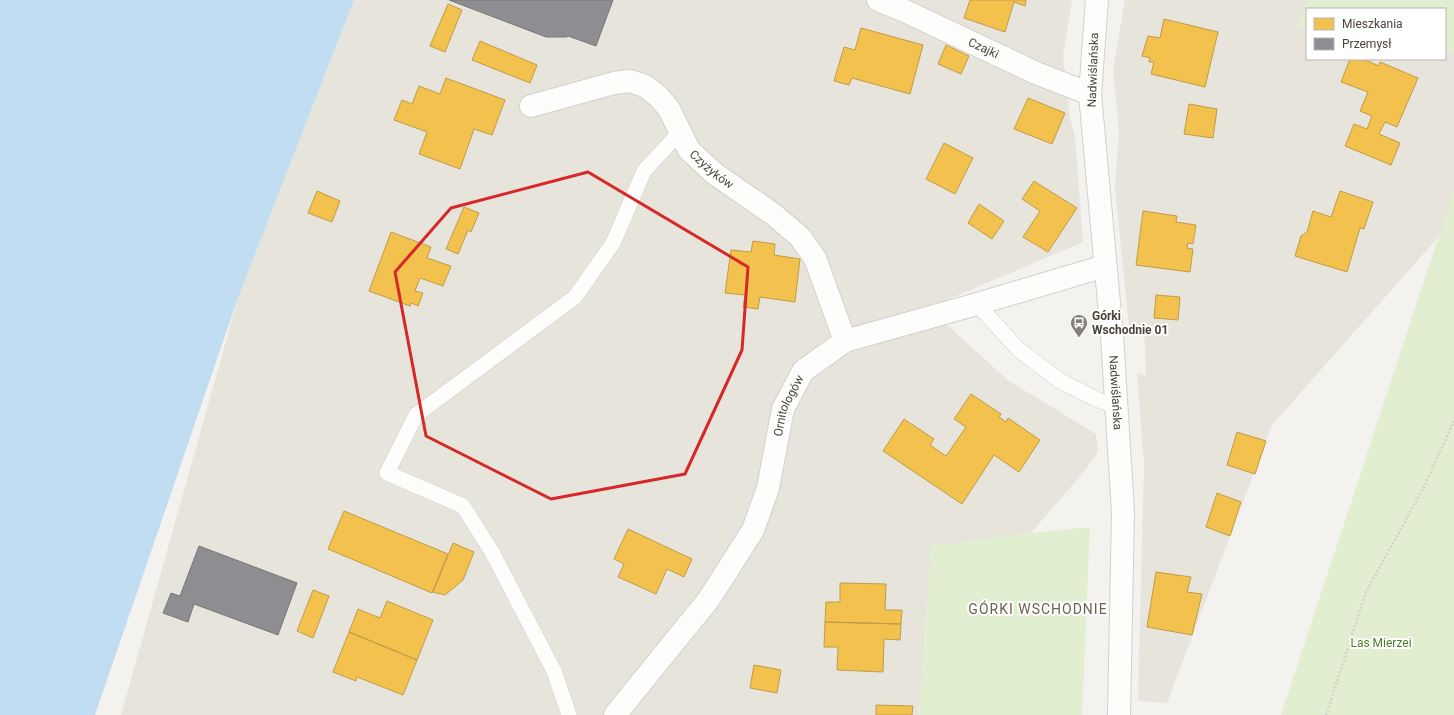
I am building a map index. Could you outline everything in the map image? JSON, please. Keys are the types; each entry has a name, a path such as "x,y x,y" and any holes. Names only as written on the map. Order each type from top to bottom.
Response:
{"street":[{"name":"Czajki","path":"878,0 905,11 1036,73 1090,94"},
{"name":"Nadwiślańska","path":"1097,0 1090,94 1105,266 1123,512 1119,715"},
{"name":"Czyżyków","path":"531,106 614,83 630,81 645,86 659,97 669,109 689,150 715,174 773,214 800,237 816,258 845,341"},
{"name":"Ornitologów","path":"615,715 709,599 753,530 768,488 782,409 803,371 845,341 1105,266"}],"lane":[{"path":"568,715 554,671 492,552 463,506 387,473 416,414 575,297 613,243 644,171 680,132"},
{"path":"977,304 1018,349 1060,381 1098,400 1116,406"}],"path":[{"path":"1326,715 1366,592 1424,487 1454,421"}],"highlighted area":[{"path":"588,172 748,267 742,350 685,474 551,499 426,436 395,272 451,208"}],"shaded area":[{"path":"354,0 1072,0 1063,56 1070,118 1075,137 1083,242 942,302 948,326 1009,381 1096,434 1098,452 1087,468 1031,533 931,546 919,715 121,715 238,298"},
{"path":"1125,0 1308,0 1297,28 1306,29 1306,60 1446,60 1446,51 1454,52 1454,193 1441,234 1272,425 1167,703 1138,701 1144,464 1137,373 1146,375 1144,326 1129,327 1115,188 1119,129 1113,71"}],"green space":[{"path":"1308,0 1454,0 1454,52 1446,51 1446,8 1306,8 1306,29 1297,28"},
{"name":"Las Mierzei","path":"1454,190 1454,715 1281,715"},
{"path":"1090,527 1082,715 919,715 931,546"}],"water":[{"path":"0,0 354,0 238,298 95,715 0,715"}],"building: Mieszkania":[{"path":"970,0 1026,0 1025,6 1014,2 1005,32 964,18"},
{"path":"448,4 462,10 445,52 430,46"},
{"path":"1164,19 1218,32 1205,87 1151,74 1154,62 1149,62 1150,58 1142,56 1148,36 1160,38"},
{"path":"861,28 923,45 910,94 852,78 849,85 834,81 844,47 855,50"},
{"path":"480,41 537,65 530,83 472,60"},
{"path":"946,45 969,56 961,74 938,64"},
{"path":"1350,60 1365,60 1379,66 1380,62 1418,78 1397,127 1385,122 1379,134 1400,143 1391,165 1345,146 1354,124 1367,129 1372,116 1360,111 1368,92 1341,82"},
{"path":"446,78 505,100 492,135 474,129 460,169 419,154 427,132 394,120 402,100 412,104 419,86 440,94"},
{"path":"1028,98 1065,113 1052,144 1014,129"},
{"path":"1189,104 1217,109 1213,138 1184,134"},
{"path":"944,143 973,158 955,194 926,179"},
{"path":"1034,181 1077,208 1048,252 1023,237 1040,211 1022,199"},
{"path":"317,191 340,201 332,222 308,213"},
{"path":"1340,191 1373,202 1364,229 1360,228 1347,272 1295,256 1301,236 1307,232 1313,211 1331,217"},
{"path":"979,204 1004,221 992,239 968,223"},
{"path":"464,207 479,213 471,232 468,230 458,254 446,249"},
{"path":"1143,211 1177,216 1176,222 1196,225 1193,244 1188,243 1187,248 1193,249 1190,272 1136,265"},
{"path":"391,232 431,247 427,258 451,266 443,286 420,278 415,291 423,293 418,306 411,303 410,306 369,291"},
{"path":"753,241 775,244 774,255 800,259 795,302 760,297 758,309 743,307 745,295 725,293 731,250 751,252"},
{"path":"1156,295 1180,297 1178,320 1154,318"},
{"path":"971,394 1001,414 999,417 1006,422 1008,418 1040,440 1019,472 994,455 962,504 883,451 904,419 934,439 930,445 946,456 966,427 954,419"},
{"path":"1237,432 1266,441 1255,474 1227,465"},
{"path":"1217,493 1241,502 1230,536 1206,527"},
{"path":"344,511 448,554 432,593 328,549"},
{"path":"628,529 692,559 684,577 667,569 656,594 618,577 624,564 614,559"},
{"path":"453,543 474,552 463,580 445,595 433,592"},
{"path":"1156,572 1191,577 1187,592 1202,594 1192,635 1147,627"},
{"path":"840,583 886,584 885,610 902,610 901,624 825,622 826,602 840,602"},
{"path":"313,590 329,596 313,638 297,631"},
{"path":"387,601 433,620 417,660 349,632 358,609 380,618"},
{"path":"825,622 901,624 900,640 884,639 883,672 837,670 838,647 824,647"},
{"path":"349,632 417,660 403,695 357,677 356,681 333,672"},
{"path":"754,665 781,670 777,693 750,688"},
{"path":"876,705 913,706 912,715 876,715"}],"building: Przemysł":[{"path":"449,0 613,0 596,46 568,36 546,37"},
{"path":"199,546 297,583 278,635 194,604 188,622 163,613 171,593 180,596"}],"place":[{"name":"Górki Wschodnie 01","path":"1079,338"}],"district":[{"name":"GÓRKI WSCHODNIE","path":"1038,609"}]}
